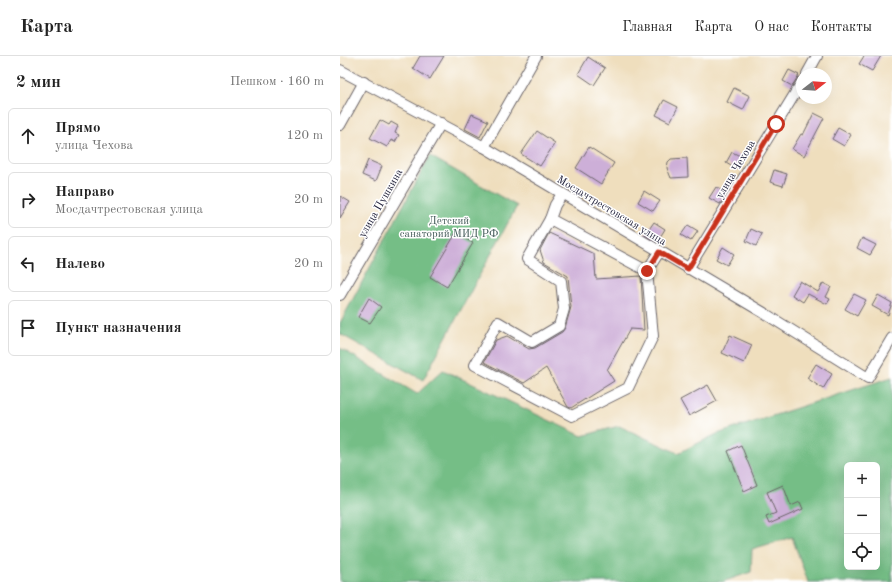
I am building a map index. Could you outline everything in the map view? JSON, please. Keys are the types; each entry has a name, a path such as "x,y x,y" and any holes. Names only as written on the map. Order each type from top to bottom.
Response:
{"street":[{"path":"484,147 536,56"},
{"path":"810,68 817,56"},
{"name":"Мосдачтрестовская улица","path":"340,70 484,147 868,378 892,338"},
{"path":"340,124 364,82"},
{"name":"улица Чехова","path":"688,269 796,92"},
{"name":"улица Пушкина","path":"340,295 440,123"},
{"path":"562,194 550,219 527,259 561,281 564,308 559,326 532,342 498,322 475,365 572,416 628,388 653,336 647,271 659,252"},
{"path":"550,219 647,271"}],"green space":[{"name":"Детский санаторий МИД РФ","path":"430,156 517,206 423,380 340,334 340,323"},
{"path":"340,348 417,394 443,370 582,436 619,426 678,453 717,434 892,377 892,582 808,582 792,537 752,549 751,572 722,582 340,582"}],"building":[{"path":"420,56 444,56 430,79 413,68"},
{"path":"864,56 881,56 872,71 859,64"},
{"path":"588,57 605,68 594,85 578,74"},
{"path":"789,70 796,74 796,80 792,86 783,81"},
{"path":"734,88 750,96 743,110 727,102"},
{"path":"664,100 678,107 670,122 656,115"},
{"path":"814,113 824,118 804,156 792,149 801,134 803,135"},
{"path":"472,114 488,121 480,137 465,129"},
{"path":"380,120 389,125 391,122 398,126 395,133 399,135 395,142 391,140 387,147 370,138"},
{"path":"838,128 851,135 844,146 832,139"},
{"path":"537,131 555,143 540,166 521,154"},
{"path":"589,147 614,163 601,184 576,168"},
{"path":"732,152 742,157 736,169 726,163"},
{"path":"687,158 688,177 671,178 667,168 668,162 671,159"},
{"path":"368,160 382,166 376,181 362,175"},
{"path":"774,170 787,174 783,186 770,182"},
{"path":"716,187 727,193 720,204 709,198"},
{"path":"644,191 660,201 653,211 638,202"},
{"path":"340,196 350,202 340,218"},
{"path":"654,222 665,229 657,242 645,235"},
{"path":"688,225 698,231 691,241 681,235"},
{"path":"751,229 762,234 756,246 746,241"},
{"path":"456,233 473,243 447,287 430,277"},
{"path":"549,233 594,254 596,279 641,276 644,330 630,329 607,370 614,381 571,408 568,407 546,368 524,383 484,362 496,340 507,336 529,349 535,348 562,332 565,328 571,307 568,276 544,262 540,250"},
{"path":"862,238 876,245 870,255 857,248"},
{"path":"723,247 734,254 727,265 716,259"},
{"path":"800,281 818,292 823,283 831,287 826,297 830,299 827,304 808,294 803,302 792,295"},
{"path":"854,294 866,300 857,316 845,309"},
{"path":"878,295 892,303 888,315 872,306"},
{"path":"369,298 381,307 370,323 358,317"},
{"path":"730,335 752,345 744,363 722,353"},
{"path":"816,364 832,374 823,389 807,378"},
{"path":"708,385 717,401 689,416 680,400"},
{"path":"741,445 757,485 744,491 728,451"},
{"path":"783,485 791,506 800,502 803,509 769,524 766,517 776,513 767,492"}],"route":[{"path":"647,271 659,252 688,269 776,124"}]}
